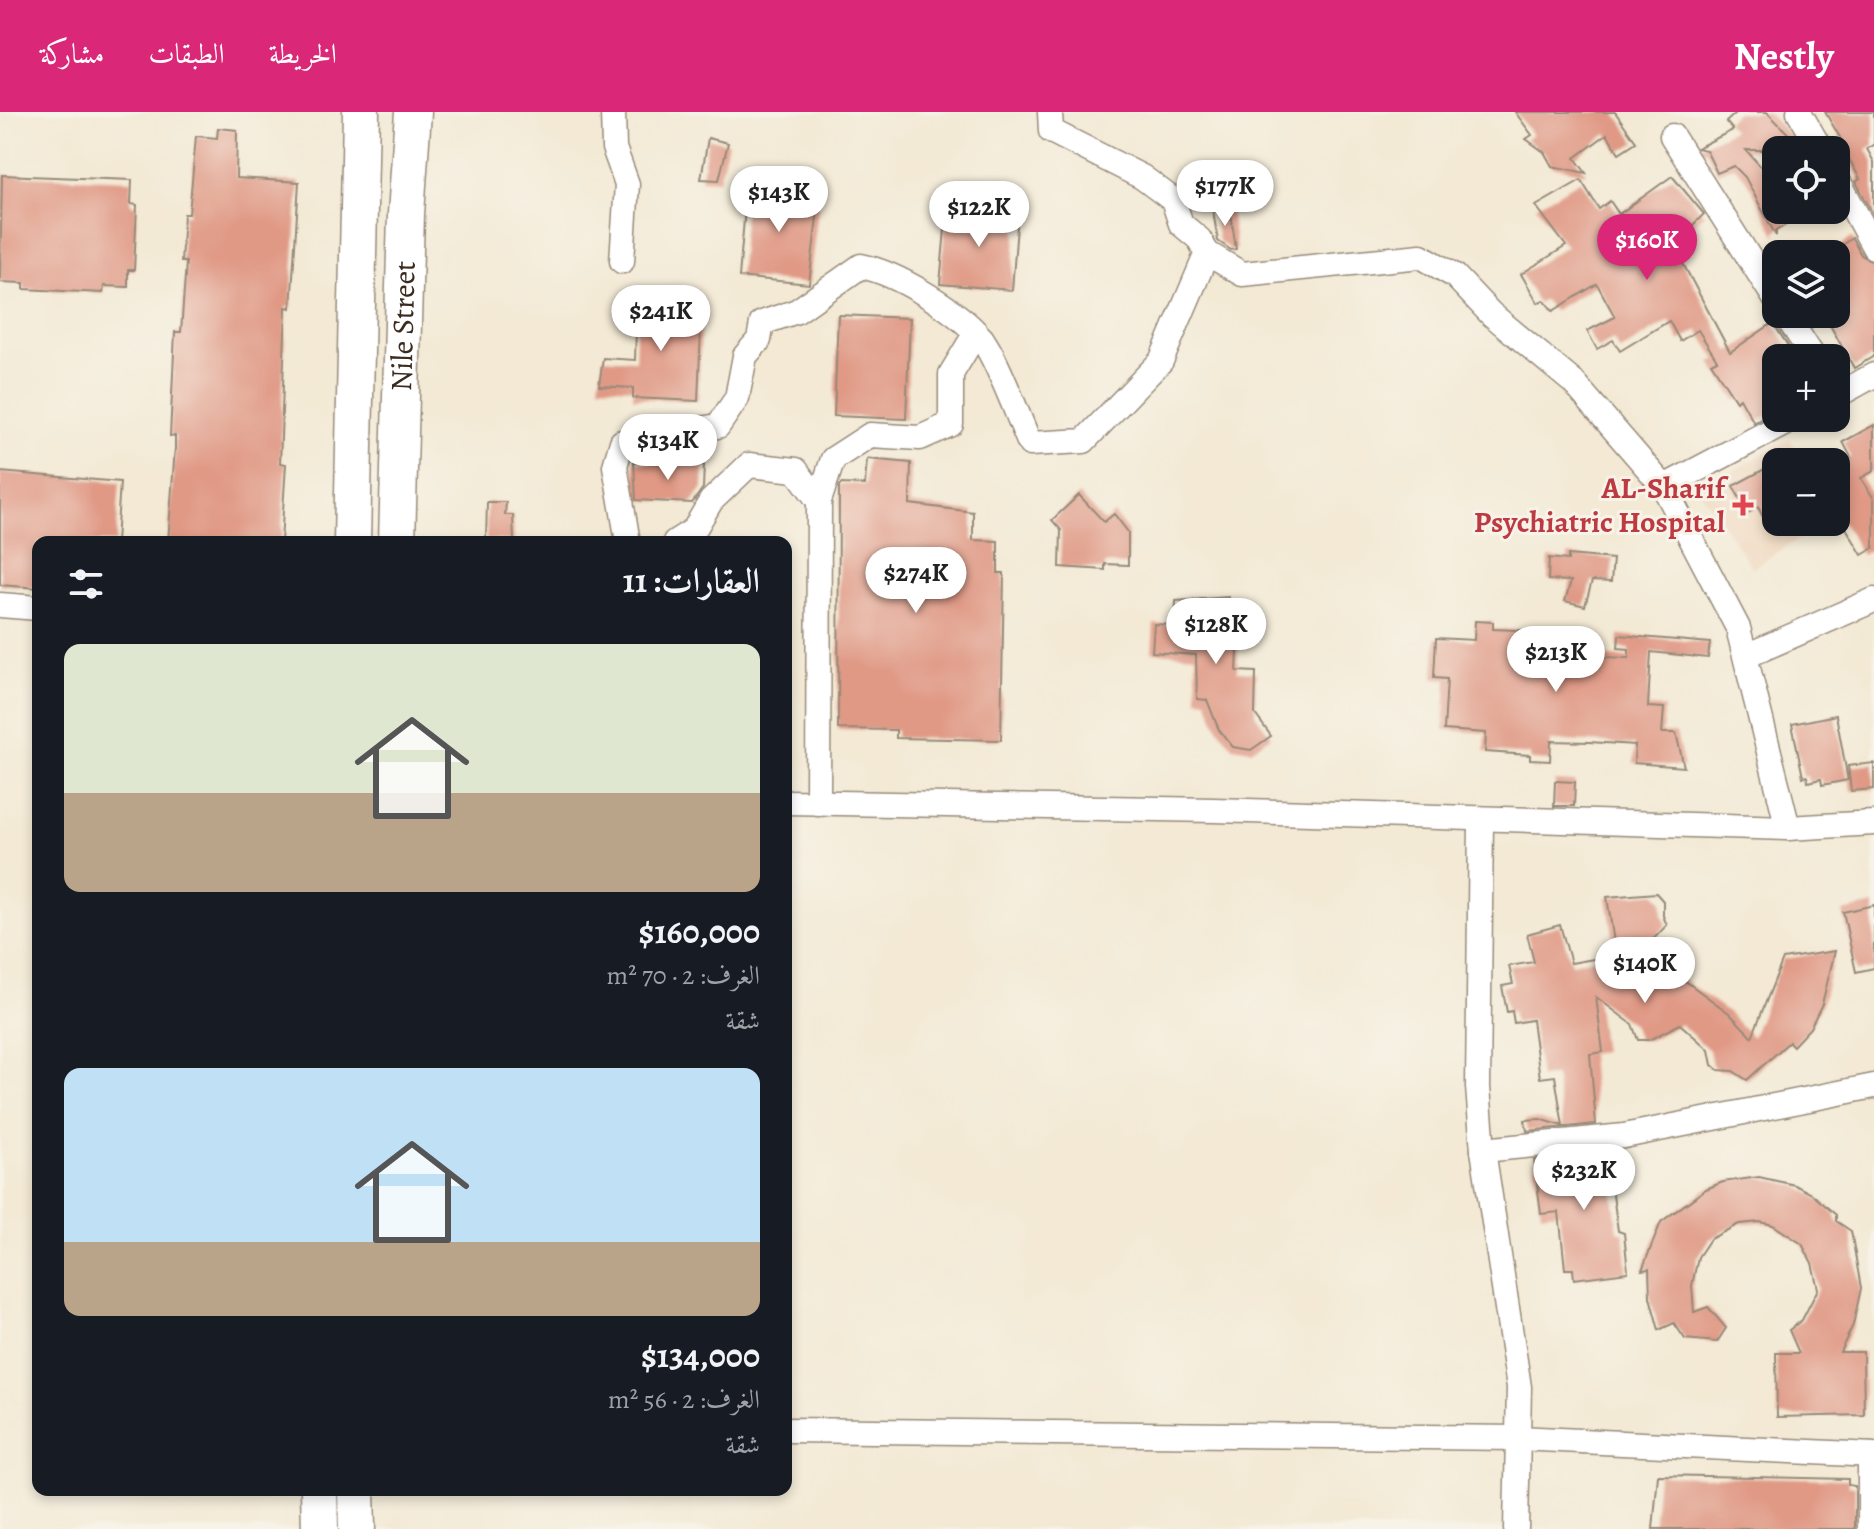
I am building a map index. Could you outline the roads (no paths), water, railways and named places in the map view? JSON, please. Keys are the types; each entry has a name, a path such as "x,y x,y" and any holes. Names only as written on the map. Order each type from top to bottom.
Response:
{"main road":[{"name":"Nile Street","path":"352,536 361,112"},
{"name":"Nile Street","path":"397,536 405,230 413,112"},
{"path":"319,1496 320,1529"},
{"path":"356,1496 357,1529"}],"street":[{"path":"613,112 614,148 627,184 622,261"},
{"path":"1050,112 1051,131 1142,177 1173,200 1181,224 1199,239 1207,253 1242,274 1421,256 1455,276 1490,313 1574,383 1664,487 1703,555 1720,598 1738,628 1788,828"},
{"path":"1799,112 1813,136"},
{"path":"1672,136 1762,278"},
{"path":"1850,192 1865,209 1874,247"},
{"path":"627,536 615,466 622,442 718,426 737,398 745,356 759,340 762,323 797,311 861,266 875,269 939,303 982,339 1030,444 1084,441 1161,361 1207,253"},
{"path":"818,803 819,501 833,459 870,435 920,438 951,424 951,374 974,336 982,339"},
{"path":"1850,387 1874,375"},
{"path":"1664,487 1768,432"},
{"path":"684,536 694,530 711,501 749,465 796,470 819,501"},
{"path":"1746,656 1874,600"},
{"path":"0,605 32,608"},
{"path":"792,802 1214,810 1788,828 1874,823"},
{"path":"1481,820 1478,1087 1483,1150 1519,1387 1516,1529"},
{"path":"1483,1150 1624,1136 1874,1086"},
{"path":"792,1430 1518,1438 1872,1455 1870,1529"}],"place":[{"name":"AL-Sharif Psychiatric Hospital","path":"1743,505"}]}
